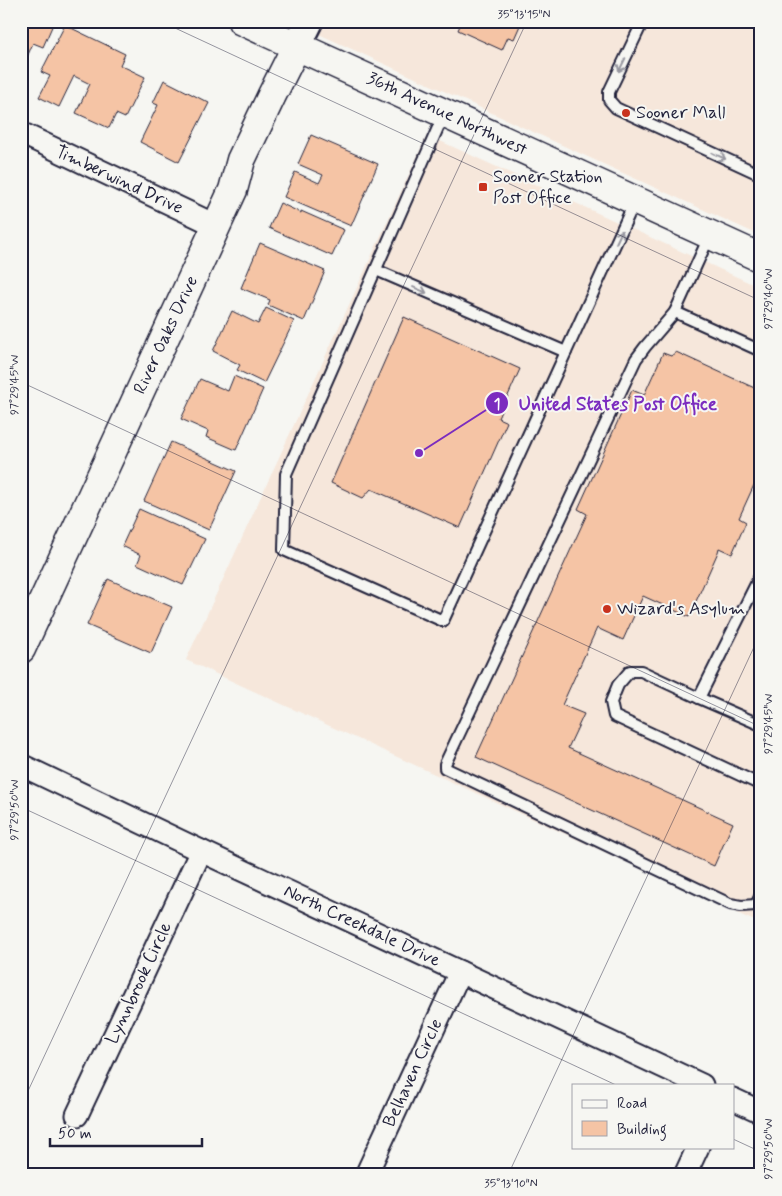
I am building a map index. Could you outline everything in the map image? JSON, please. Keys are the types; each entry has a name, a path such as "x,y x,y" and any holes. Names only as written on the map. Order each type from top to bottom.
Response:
{"street":[{"name":"36th Avenue Northwest","path":"242,21 761,258"},
{"name":"River Oaks Drive","path":"21,649 217,226 233,190 241,160 309,21"},
{"name":"Timberwind Drive","path":"21,133 217,226"},
{"name":"North Creekdale Drive","path":"21,765 700,1084"},
{"name":"Lynnbrook Circle","path":"77,1115 201,851"},
{"name":"Belhaven Circle","path":"366,1175 460,972"},
{"path":"734,1099 761,1112"},
{"path":"685,1175 698,1148"}],"lane":[{"path":"643,21 609,92 609,100 616,108 761,175"},
{"path":"445,113 286,474 284,550 443,621 636,200"},
{"path":"710,235 675,312 636,359 445,764 445,768 730,904 741,906 759,902"},
{"path":"376,270 566,352"},
{"path":"675,312 761,351"},
{"path":"699,698 761,574"},
{"path":"761,725 641,671 630,671 618,685 611,702 614,716 761,785"}],"shaded area":[{"name":"Sooner Mall","path":"314,21 761,21 761,236 310,30"},
{"path":"427,135 761,288 761,924 186,660"}],"building":[{"path":"21,21 54,22 43,47 33,43 24,64 21,63"},
{"path":"462,21 522,21 514,39 508,37 502,50 458,30"},
{"path":"65,25 125,54 120,65 145,77 125,118 116,114 109,128 76,113 90,84 74,76 59,107 39,97 50,76 41,72"},
{"path":"164,80 209,103 179,162 140,142 158,105 153,103"},
{"path":"311,135 378,164 351,226 284,197 295,172 319,183 323,175 298,164"},
{"path":"280,203 344,230 332,256 269,228"},
{"path":"260,243 325,271 304,321 268,305 270,300 241,288"},
{"path":"266,308 294,321 264,383 237,370 240,365 213,351 232,311 258,324"},
{"path":"404,317 520,369 498,418 507,422 460,528 371,489 363,498 331,483"},
{"path":"676,352 761,391 761,478 757,487 754,485 739,518 746,522 732,554 719,548 689,617 643,596 623,640 597,628 562,705 584,714 568,748 733,823 714,866 476,757 587,514 578,509 632,390 644,395 663,353 671,356"},
{"path":"234,376 263,389 236,450 206,437 208,431 181,419 200,379 228,391"},
{"path":"171,442 236,471 209,530 144,501"},
{"path":"139,509 205,539 183,585 137,564 141,555 122,546"},
{"path":"108,579 172,607 151,653 87,625"}],"place":[{"name":"Sooner Mall","path":"626,113"},
{"name":"Sooner Station Post Office","path":"483,187"},
{"name":"United States Post Office","path":"419,453"},
{"name":"Wizard's Asylum","path":"607,609"}]}
